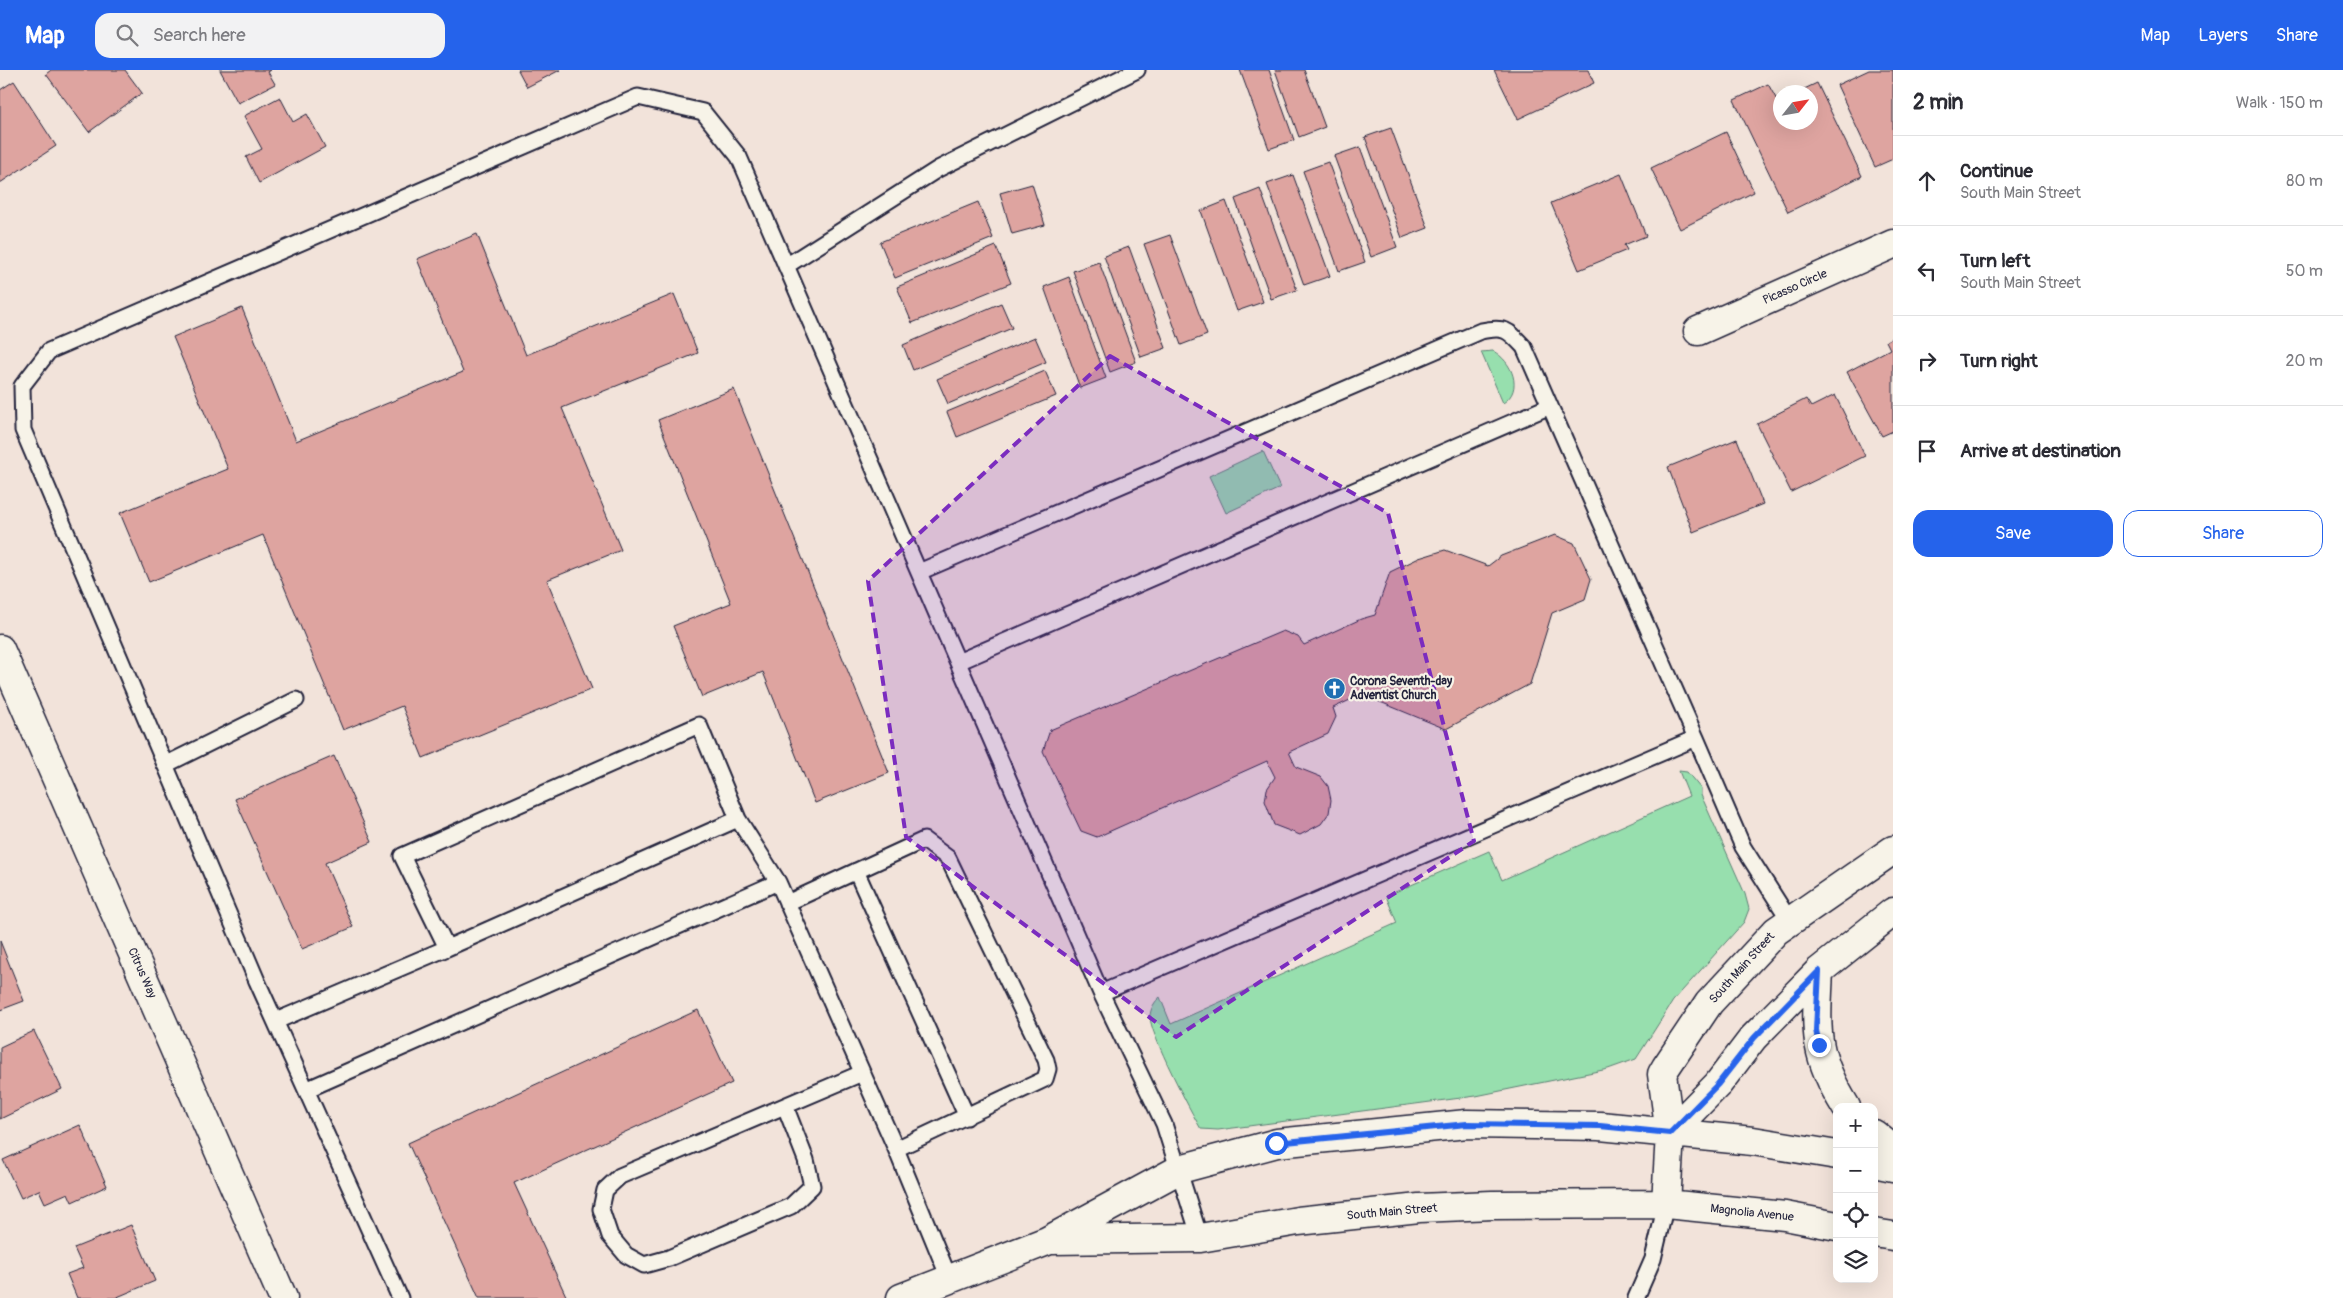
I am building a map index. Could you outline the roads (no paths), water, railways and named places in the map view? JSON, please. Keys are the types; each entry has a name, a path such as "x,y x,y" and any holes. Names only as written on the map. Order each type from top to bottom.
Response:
{"main road":[{"name":"Picasso Circle","path":"1698,330 1893,244"},
{"name":"Citrus Way","path":"0,649 283,1298"},
{"name":"South Main Street","path":"1048,1240 1200,1238 1298,1221 1418,1208 1592,1203 1666,1204 1670,1133 1662,1074 1709,1003 1776,931 1893,850"},
{"path":"1670,1133 1718,1084 1754,1038 1819,971 1893,912"},
{"path":"1819,971 1816,1030 1822,1062 1844,1103"},
{"name":"South Main Street","path":"901,1298 1048,1240 1180,1169 1276,1143 1467,1124 1600,1126 1670,1133"},
{"path":"1670,1133 1753,1141 1833,1154"},
{"path":"1878,1137 1893,1149"},
{"path":"1878,1164 1893,1167"},
{"name":"Magnolia Avenue","path":"1666,1204 1785,1216 1833,1225"},
{"path":"1878,1234 1893,1236"}],"lane":[{"path":"786,266 938,169 1137,70"},
{"path":"400,1298 276,1021 22,430 22,386 49,351 638,97 703,112 739,157 1101,993 1164,1124 1180,1169 1200,1238"},
{"path":"919,572 1481,331 1498,327 1509,331 1524,347 1744,846 1790,921"},
{"path":"958,662 1550,406"},
{"path":"165,765 296,700"},
{"path":"447,948 402,856 699,725 738,819 778,882 896,1149 949,1278"},
{"path":"1101,993 1696,738"},
{"path":"276,1021 447,948 738,819"},
{"path":"787,903 924,840 948,858 1046,1060 1048,1069 1045,1079 896,1149"},
{"path":"856,871 966,1117"},
{"path":"308,1089 778,882"},
{"path":"785,1106 806,1160 812,1186 791,1206 669,1258 644,1265 626,1255 610,1236 601,1209 605,1190 620,1176 862,1073"},
{"path":"1636,1298 1653,1259 1666,1204"}],"place":[{"name":"Corona Seventh-day Adventist Church","path":"1334,688"}]}
